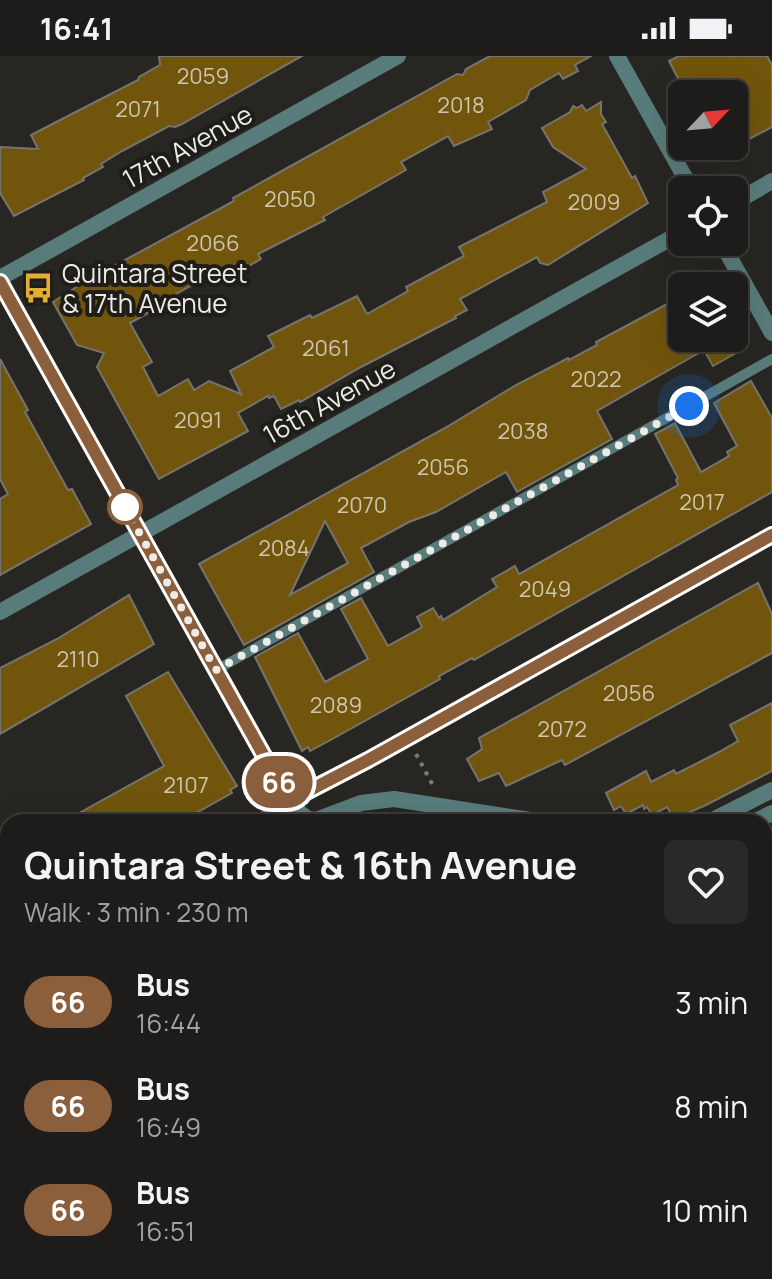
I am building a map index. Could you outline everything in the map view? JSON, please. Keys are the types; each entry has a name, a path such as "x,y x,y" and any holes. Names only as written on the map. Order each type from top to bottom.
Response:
{"street":[{"name":"17th Avenue","path":"0,280 398,56"},
{"path":"617,56 684,176"},
{"path":"748,195 772,181"},
{"name":"16th Avenue","path":"0,612 668,240"},
{"path":"729,256 772,333"},
{"path":"0,280 289,801 300,814"},
{"path":"271,814 289,801 772,535"},
{"path":"725,814 772,790"},
{"path":"332,814 377,800 412,800 496,814"}],"lane":[{"path":"216,670 772,359"}],"path":[{"path":"408,738 443,805"}],"building":[{"path":"159,56 302,56 182,124 169,126 122,151 101,164 103,167 84,180 14,216 0,193 0,147 38,149 31,135 138,80 160,65"},
{"path":"490,56 591,56 575,65 578,71 563,79 559,73 530,90 526,100 488,122 492,129 454,146 448,136 401,162 406,170 323,217 325,220 258,254 261,259 247,267 244,262 216,276 214,273 130,323 152,362 143,367 158,396 188,379 194,390 209,381 241,394 230,371 274,347 268,336 357,296 367,314 408,291 406,287 464,256 459,247 547,202 543,192 586,169 553,147 542,128 570,112 573,106 577,108 582,105 586,111 601,102 601,114 606,122 602,124 648,203 548,265 540,263 537,257 460,299 467,310 456,318 300,402 281,409 274,396 268,396 238,413 248,431 159,479 97,367 104,353 77,345 53,302 234,201 233,198 457,74 463,75 466,69"},
{"path":"679,56 767,56 772,65 772,127 748,140 748,80 679,80 669,61"},
{"path":"668,303 668,352 700,352 597,411 612,439 517,492 506,472 436,512 409,522 361,548 374,572 244,645 199,564 445,428 516,385 597,345 596,342","holes":["325,521 348,563 290,595"]},
{"path":"705,352 733,352 734,354 713,366"},
{"path":"0,359 68,490 72,489 91,524 0,575 0,499 8,494 0,479"},
{"path":"751,381 772,418 772,492 474,660 472,658 439,676 440,679 327,742 310,751 308,747 302,751 255,657 298,633 325,682 368,659 341,609 361,598 388,646 422,627 417,617 433,608 443,620 497,587 492,579 515,566 519,574 678,485 678,478 655,434 675,423 701,472 729,456 727,452 737,446 714,403"},
{"path":"758,583 772,614 772,653 565,765 562,760 506,786 499,773 479,781 467,759 482,749 479,738"},
{"path":"129,595 154,644 0,734 0,668 57,639"},
{"path":"168,672 237,786 230,790 232,793 194,814 77,814 164,766 126,696"},
{"path":"772,703 772,771 685,814 671,814 667,807 651,814 643,805 626,814 621,806 614,810 606,793 646,771 651,782 674,770 676,774 719,752 738,741 730,725"}],"bus line":[{"name":"66","path":"0,282 289,801 772,535"}],"place":[{"name":"Quintara Street & 17th Avenue","path":"38,288"}],"route":[{"path":"125,507 216,670 689,406"}]}
